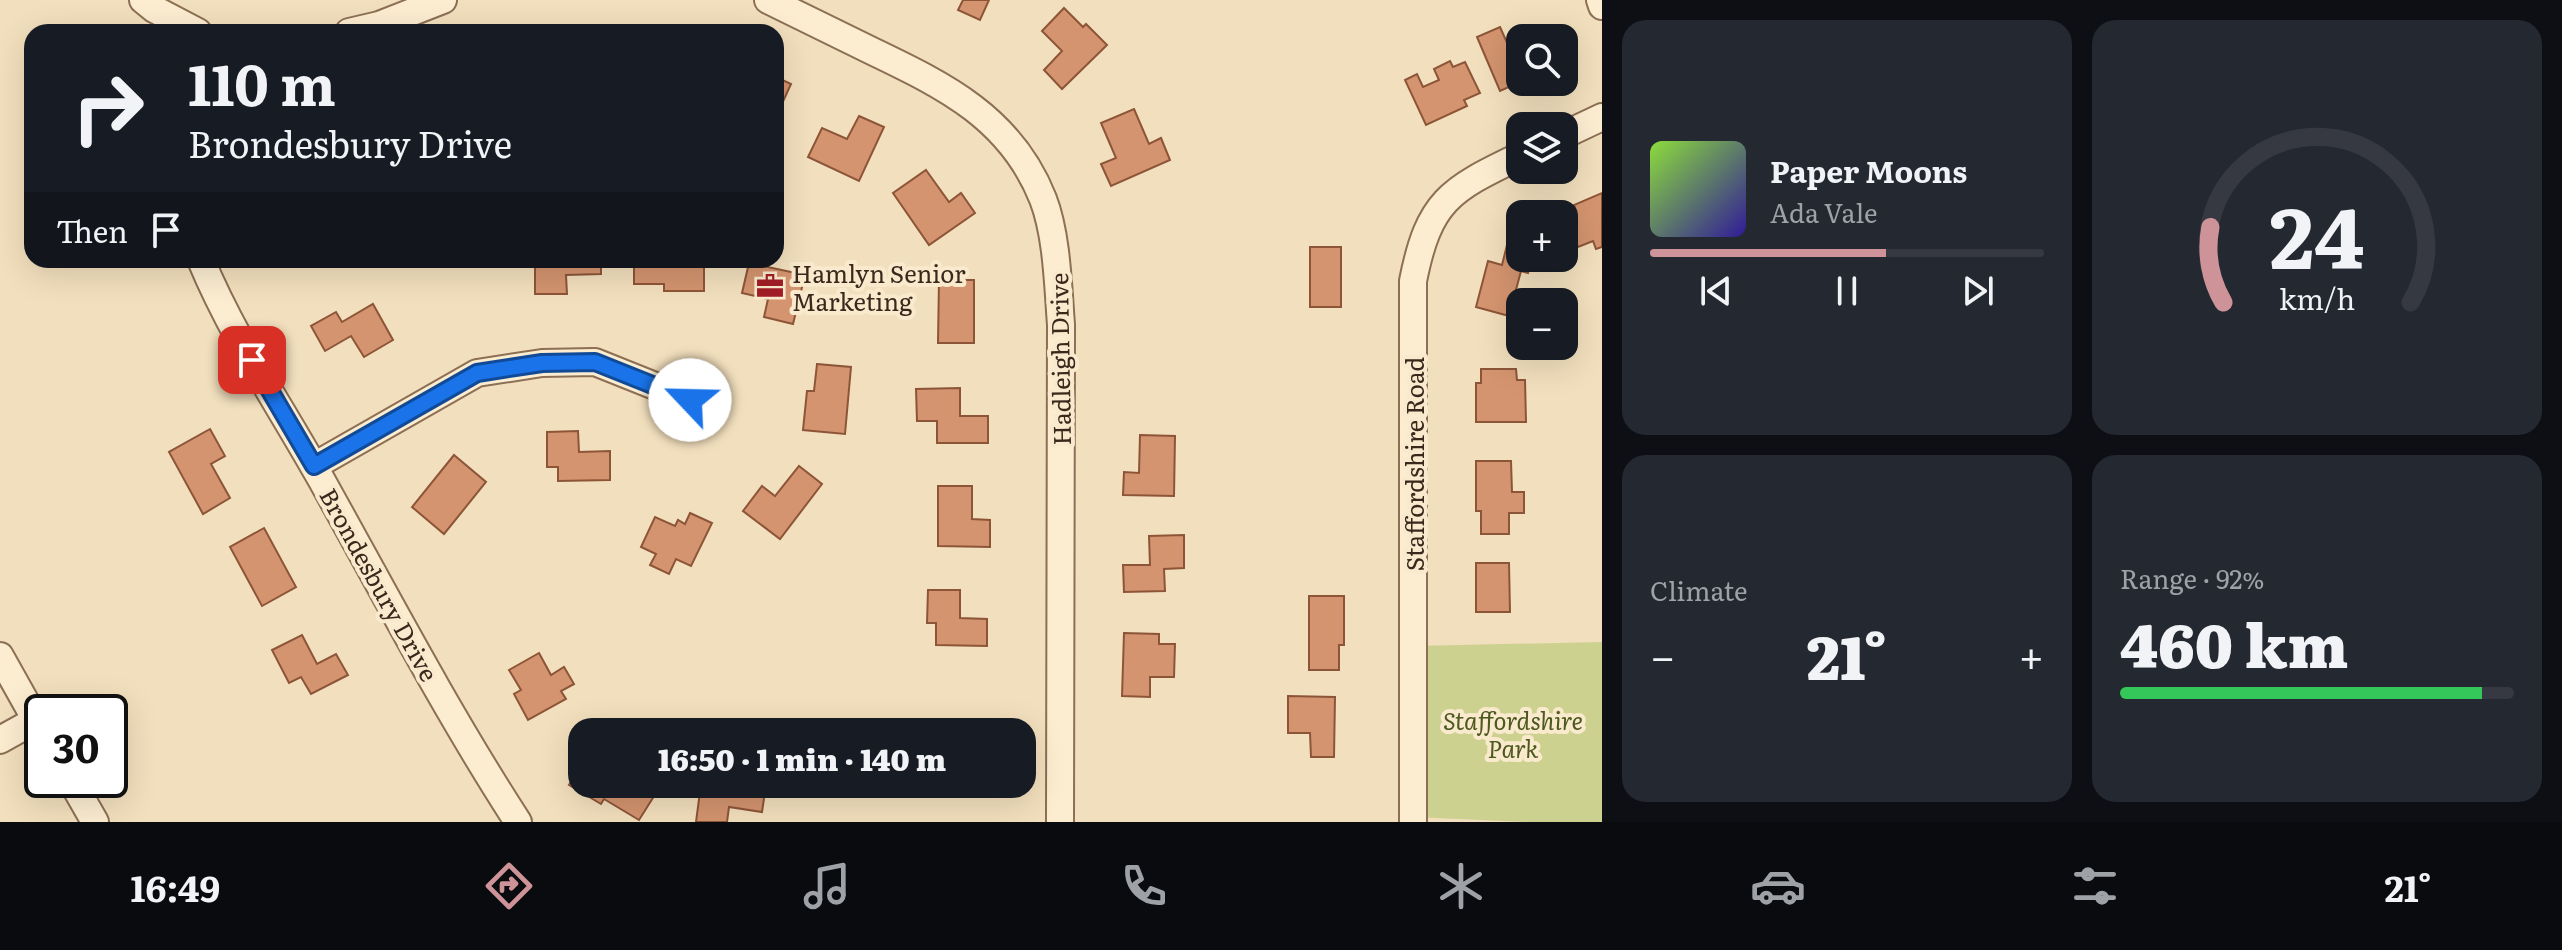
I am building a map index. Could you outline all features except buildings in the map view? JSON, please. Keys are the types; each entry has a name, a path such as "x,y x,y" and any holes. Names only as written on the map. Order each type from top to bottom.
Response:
{"street":[{"path":"143,0 183,24"},
{"path":"382,24 443,0"},
{"name":"Hadleigh Drive","path":"768,0 938,83 977,110 1005,137 1027,167 1043,201 1057,262 1061,325 1060,822"},
{"path":"1600,0 1602,6"},
{"path":"1578,128 1602,117"},
{"name":"Staffordshire Road","path":"1413,822 1413,281 1419,251 1440,205 1471,179 1506,163"},
{"name":"Brondesbury Drive","path":"204,268 221,307 314,466 470,748 518,822"},
{"path":"314,466 477,373 542,363 595,362 690,400"},
{"path":"0,656 24,698"},
{"path":"0,740 24,731"},
{"path":"81,798 95,822"}],"green space":[{"name":"Staffordshire Park","path":"1602,642 1602,822 1413,817 1413,646"}],"place":[{"name":"Hamlyn Senior Marketing","path":"770,286"}],"route":[{"path":"252,360 314,466 477,373 542,363 595,362 690,400"}]}
